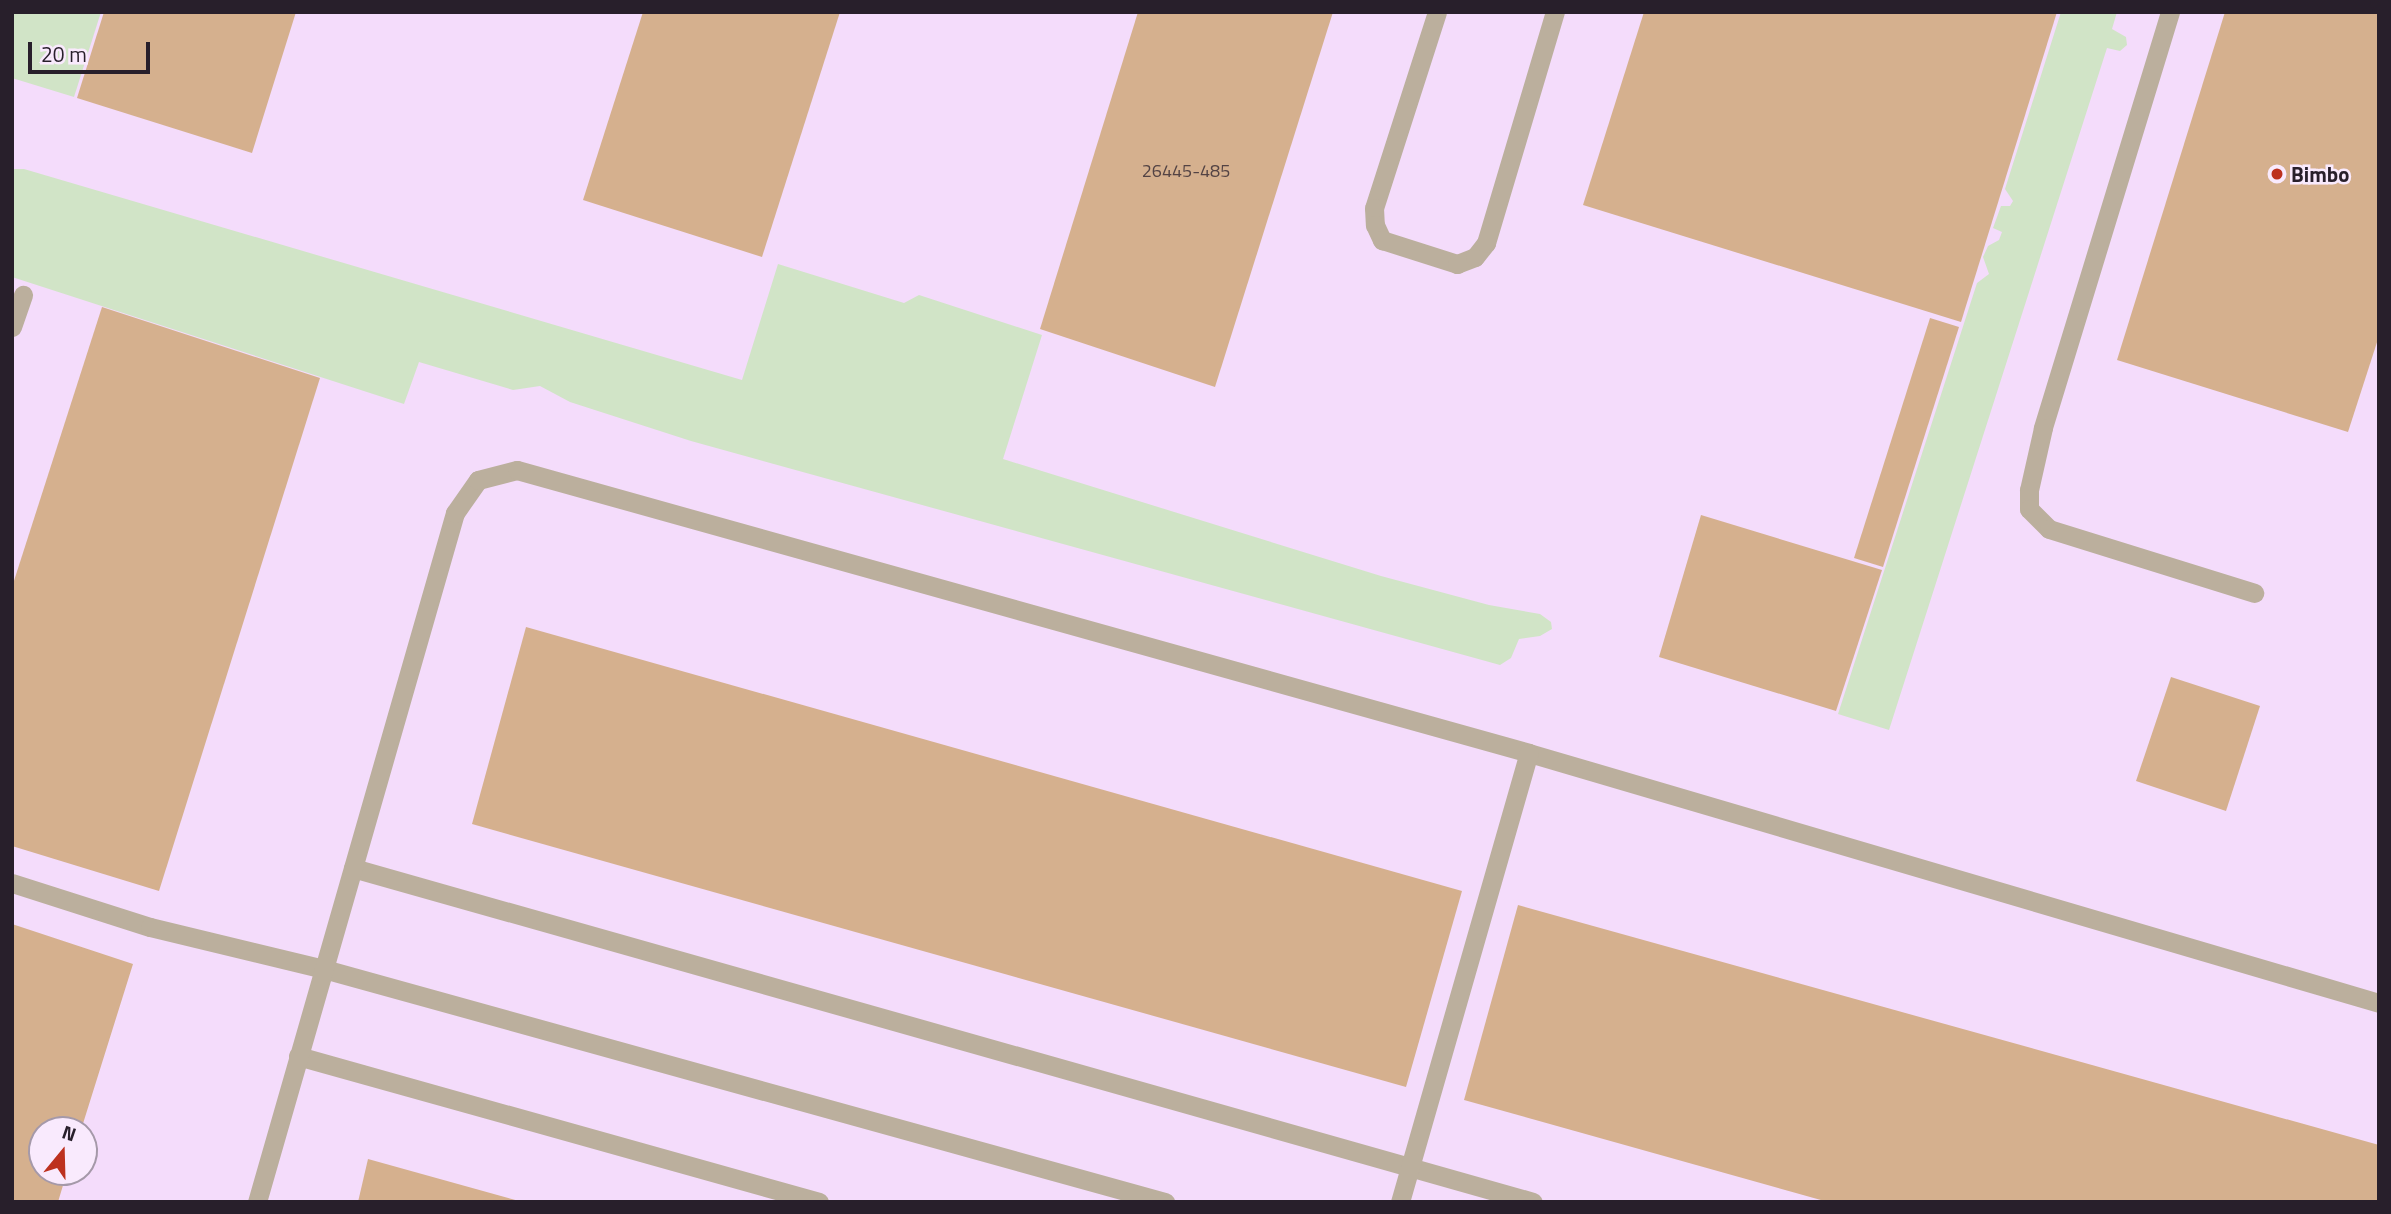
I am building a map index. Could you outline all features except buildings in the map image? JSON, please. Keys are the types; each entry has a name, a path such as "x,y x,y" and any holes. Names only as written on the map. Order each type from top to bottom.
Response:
{"lane":[{"path":"1437,12 1374,208 1375,225 1382,240 1457,264 1475,257 1486,243 1555,12"},
{"path":"2170,12 2043,428 2029,490 2029,509 2049,529 2254,593"},
{"path":"12,327 23,295"},
{"path":"257,1202 455,513 478,480 517,470 1529,753 2379,1003"},
{"path":"1400,1202 1529,753"},
{"path":"353,868 1533,1202"},
{"path":"12,883 150,927 324,969 1165,1202"},
{"path":"298,1056 819,1202"}],"shaded area":[{"path":"12,12 2379,12 2379,1202 12,1202"}],"green space":[{"path":"12,12 101,12 74,97 12,78"},
{"path":"2061,12 2117,12 2112,29 2126,37 2127,45 2120,51 2107,48 1889,730 1838,714 1977,283 1989,274 1983,257 1988,246 1999,240 2002,232 1993,228 2001,206 2010,206 2013,201 2005,189"},
{"path":"12,169 24,169 742,380 778,264 904,303 919,295 1042,335 1003,459 1381,576 1489,605 1540,614 1551,622 1552,629 1540,636 1519,639 1511,658 1500,665 691,441 570,402 540,386 513,390 419,362 404,404 12,277"}],"place":[{"name":"Bimbo","path":"2277,174"}]}
